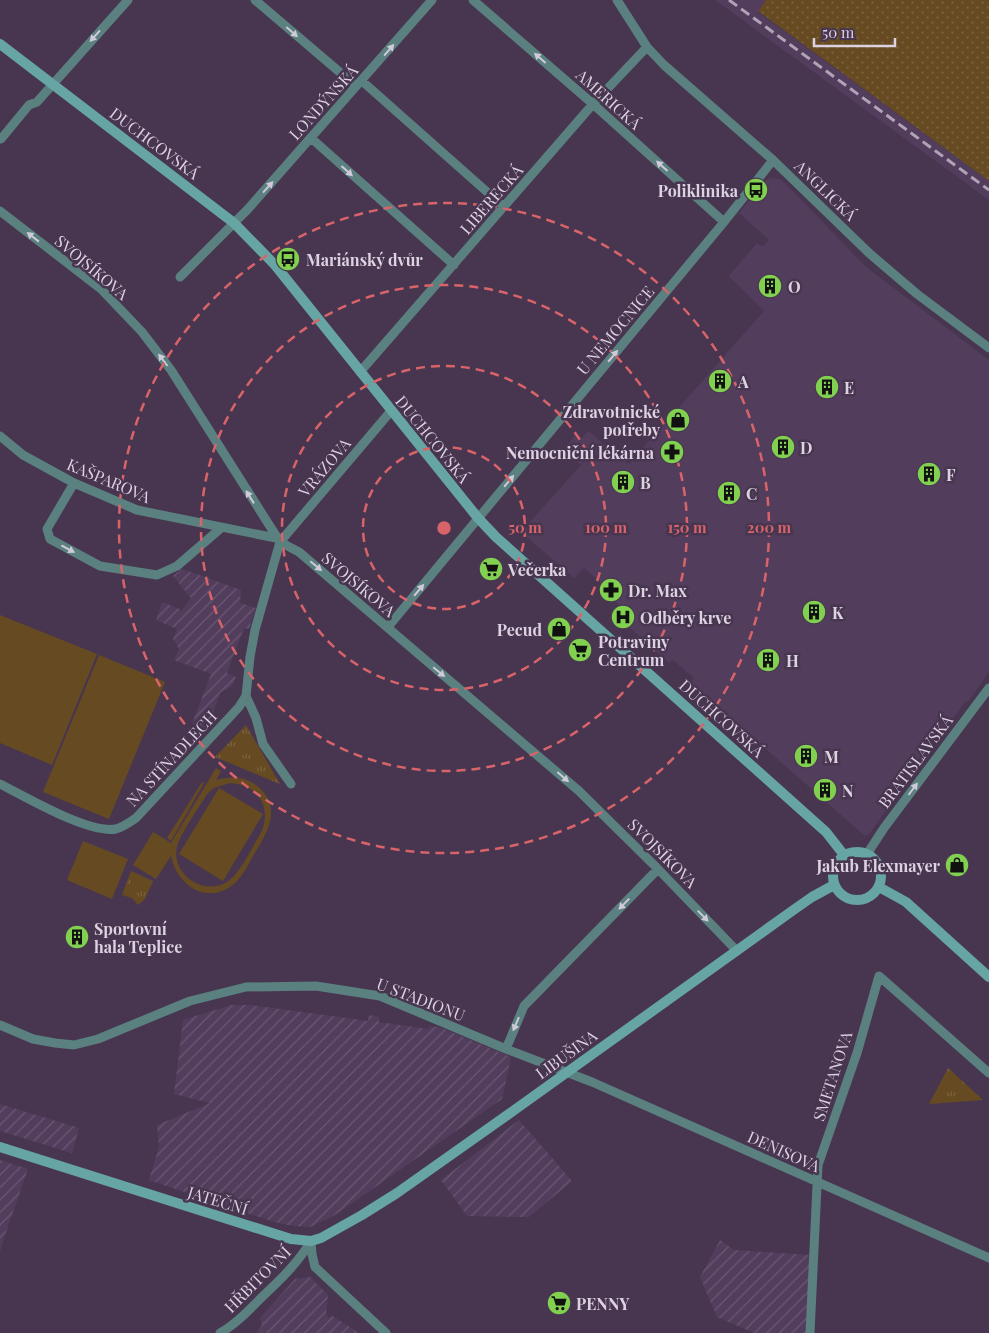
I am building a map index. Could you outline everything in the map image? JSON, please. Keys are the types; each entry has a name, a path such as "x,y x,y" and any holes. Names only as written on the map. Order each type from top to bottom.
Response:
{"main road":[{"name":"DUCHCOVSKÁ","path":"0,44 234,222 276,265 390,411 478,518 496,537 826,832 844,855"},
{"path":"859,851 867,854 874,858 881,872 879,887 872,895 865,899 848,899 834,885 832,876 834,866 844,855 851,852 859,851"},
{"name":"LIBUŠINA","path":"311,1241 321,1238 397,1193 812,896 834,885"},
{"path":"879,887 906,902 989,977"},
{"name":"JATEČNÍ","path":"0,1147 291,1239 311,1241"}],"street":[{"path":"1,139 29,105 37,102 128,0"},
{"path":"255,0 359,84 504,207"},
{"name":"LONDÝNSKÁ","path":"180,277 234,222 311,138 432,0"},
{"name":"AMERICKÁ","path":"473,0 593,104 724,222"},
{"name":"ANGLICKÁ","path":"617,0 647,47 664,65 773,160 869,253 917,294 989,348"},
{"name":"LIBERECKÁ","path":"360,372 593,104 647,47"},
{"path":"311,138 454,265"},
{"name":"U NEMOCNICE","path":"388,627 724,222 773,160"},
{"name":"SVOJSÍKOVA","path":"0,211 101,289 142,332 171,370 278,540 299,552 388,627 423,660 579,791 737,950"},
{"name":"VRÁZOVA","path":"278,540 390,411"},
{"name":"KAŠPAROVA","path":"0,436 23,455 74,484 137,510 278,540"},
{"path":"74,484 47,529 50,539 100,566 157,575 177,566 221,528"},
{"path":"278,540 255,630 246,696 256,718 263,744 291,784"},
{"name":"BRATISLAVSKÁ","path":"867,854 884,828 989,688"},
{"name":"NA STÍNADLECH","path":"0,784 34,803 91,826 116,829 136,818 233,713 246,696"},
{"path":"506,1049 524,1006 658,869"},
{"name":"SMETANOVA","path":"810,1333 818,1165 856,1053 879,976 989,1073"},
{"name":"U STADIONU","path":"0,1025 33,1039 74,1045 98,1039 196,999 246,988 316,986 380,996 506,1049 567,1072"},
{"name":"DENISOVA","path":"567,1072 989,1258"},
{"path":"311,1241 315,1267 386,1333"},
{"name":"HŘBITOVNÍ","path":"220,1333 240,1318 290,1270 302,1256 311,1241"}],"shaded area":[{"path":"715,0 766,0 758,12 989,181 989,200"},
{"path":"770,178 780,179 786,184 866,267 989,360 989,672 869,834 865,836 691,683 694,678 673,660 669,663 618,617 624,609 603,591 606,587 584,568 574,578 521,532 581,465 568,454 572,448 568,444 576,434 582,438 588,431 629,464 764,311 729,276 757,243 762,247 769,240 739,213 766,180"},
{"path":"182,569 241,590 240,603 256,608 249,629 244,628 227,673 236,677 232,686 220,693 207,729 192,724 211,674 174,660 179,649 173,639 177,629 156,620 162,602 182,610 191,598 173,576"},
{"path":"231,1005 251,1005 368,1021 369,1015 379,1017 379,1022 428,1029 429,1026 439,1027 511,1057 502,1099 332,1217 310,1227 274,1222 149,1180 159,1147 157,1125 210,1103 174,1094 183,1020"},
{"path":"0,1104 79,1128 72,1153 0,1131"},
{"path":"519,1120 572,1181 529,1217 467,1216 441,1180"},
{"path":"0,1160 28,1169 0,1250"},
{"path":"720,1240 734,1250 810,1255 806,1333 754,1333 717,1317 700,1277"},
{"path":"310,1277 328,1295 326,1315 330,1318 331,1315 359,1333 257,1333 262,1325 260,1318 295,1279"}],"green space":[{"path":"766,0 989,0 989,181 758,11"},
{"path":"0,615 97,654 52,765 0,743"},
{"path":"99,655 165,682 109,819 43,792"},
{"path":"246,725 280,784 215,757"},
{"path":"216,768 221,771 216,780 232,777 247,780 264,793 269,802 270,820 263,838 241,876 226,889 216,893 196,890 180,877 174,867 171,856 156,879 133,865 153,832 171,843","holes":["230,783 240,785 255,792 260,798 265,813 262,831 242,866 232,878 218,886 199,884 184,874 179,866 176,857 179,841 207,794 214,788"]},
{"path":"202,782 204,783 171,841 167,838"},
{"path":"219,788 263,814 223,881 179,854"},
{"path":"83,841 128,859 112,899 67,880"},
{"path":"131,871 153,881 145,899 138,905 132,898 122,895"},
{"path":"948,1068 983,1100 929,1104"}],"railway":[{"path":"729,0 989,190"}],"place":[{"name":"Poliklinika","path":"756,190"},
{"name":"Mariánský dvůr","path":"288,259"},
{"name":"O","path":"770,286"},
{"name":"A","path":"720,381"},
{"name":"E","path":"827,387"},
{"name":"Zdravotnické potřeby","path":"678,420"},
{"name":"D","path":"783,447"},
{"name":"Nemocniční lékárna","path":"672,452"},
{"name":"F","path":"929,474"},
{"name":"B","path":"623,482"},
{"name":"C","path":"729,493"},
{"name":"Večerka","path":"491,569"},
{"name":"Dr. Max","path":"611,590"},
{"name":"K","path":"814,612"},
{"name":"Odběry krve","path":"623,617"},
{"name":"Pecud","path":"559,629"},
{"name":"Potraviny Centrum","path":"580,650"},
{"name":"H","path":"768,660"},
{"name":"M","path":"806,756"},
{"name":"N","path":"825,790"},
{"name":"Jakub Elexmayer","path":"957,865"},
{"name":"Sportovní hala Teplice","path":"77,937"},
{"name":"PENNY","path":"559,1303"}]}
